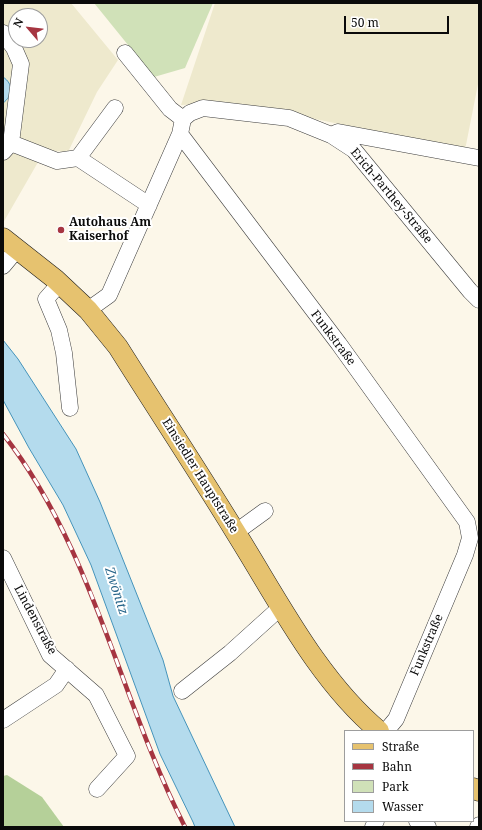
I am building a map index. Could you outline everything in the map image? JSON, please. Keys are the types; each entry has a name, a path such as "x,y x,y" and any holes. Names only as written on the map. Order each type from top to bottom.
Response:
{"main road":[{"name":"Einsiedler Hauptstraße","path":"11,243 60,283 88,310 118,347 236,532 281,606 332,683 361,716 378,730"}],"street":[{"path":"3,34 14,48 21,64 7,148 57,161 78,158 149,205"},
{"name":"Funkstraße","path":"125,53 170,109 467,522 470,538 465,556 396,720 387,730"},
{"path":"78,158 115,108"},
{"name":"Erich-Parthey-Straße","path":"182,127 190,113 203,108 289,118 331,135 354,150 479,300"},
{"path":"88,310 109,296 182,127"},
{"path":"331,135 338,132 479,158"},
{"path":"3,266 11,243"},
{"path":"60,283 46,299 59,330 64,353 70,408"},
{"path":"236,532 265,511"},
{"name":"Lindenstraße","path":"3,558 50,654 96,695 127,756 97,790"},
{"path":"182,691 230,653 281,606"},
{"path":"3,720 56,685 67,669"},
{"path":"419,822 428,827"}],"shaded area":[{"path":"3,3 71,3 118,60 97,92 68,152 45,150 3,223"},
{"path":"215,3 479,3 479,79 465,150 291,114 203,104 181,105"}],"green space":[{"path":"94,3 213,3 185,68 154,77"},
{"path":"7,775 42,797 64,827 3,827 3,776"}],"water":[{"path":"3,77 9,83 11,90 9,97 3,103"},
{"name":"Zwönitz","path":"3,340 18,359 76,449 100,502 163,660 173,696 235,827 195,827 160,754 91,565 63,505 29,448 3,400"}],"railway":[{"path":"3,434 34,479 61,526 83,575 162,778 185,827"}],"place":[{"name":"Autohaus Am Kaiserhof","path":"61,230"}]}
